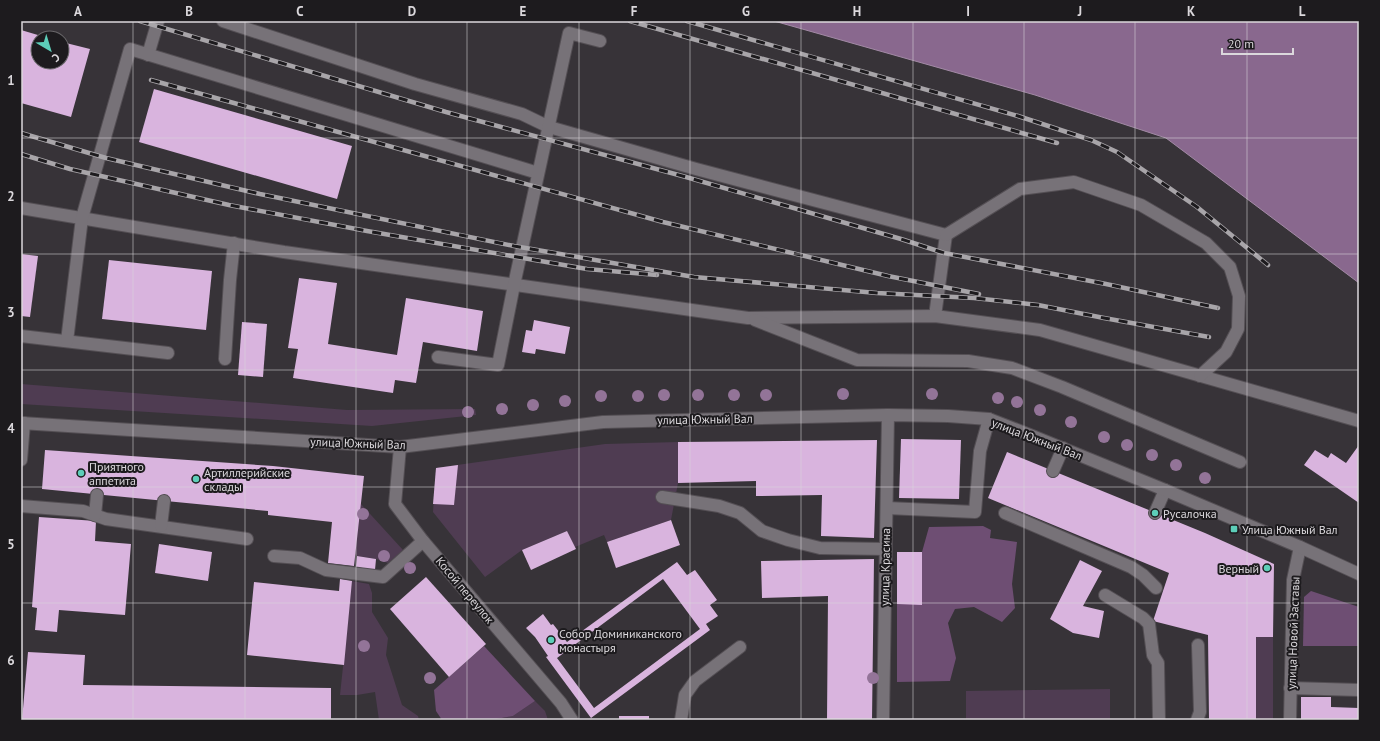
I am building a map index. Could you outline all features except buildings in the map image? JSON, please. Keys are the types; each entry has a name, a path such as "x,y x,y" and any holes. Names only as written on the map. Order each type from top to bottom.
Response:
{"street":[{"path":"148,55 158,21"},
{"path":"223,21 416,84 522,114 549,127 696,169 946,235 1020,189 1074,182 1141,205 1206,243 1230,267 1239,296 1238,329 1226,352 1200,376"},
{"path":"438,357 498,366 514,284 569,32 600,41"},
{"path":"66,341 82,218 130,49 538,173"},
{"path":"21,208 234,243 748,318 935,316 1040,330 1359,421"},
{"path":"935,316 946,235"},
{"path":"225,359 234,243"},
{"path":"748,318 857,360 968,361 1012,368 1062,387 1240,462"},
{"path":"21,336 168,353"},
{"name":"улица Южный Вал","path":"23,423 400,447 603,422 888,415 948,416 989,419 1165,490 1300,547 1359,574"},
{"name":"улица Красина","path":"883,720 888,415"},
{"path":"886,508 975,512 980,450 989,419"},
{"path":"21,460 23,423"},
{"name":"Косой переулок","path":"400,447 395,504 424,541 561,703 572,720"},
{"path":"1053,471 1063,448"},
{"path":"1155,513 1165,490"},
{"path":"95,515 97,495"},
{"path":"662,497 719,506 740,513 762,531 788,540 820,548 886,550"},
{"path":"161,526 164,501"},
{"path":"21,506 83,510 106,519 247,539"},
{"path":"1005,513 1032,521 1133,563 1156,588"},
{"path":"274,556 300,558 326,570 383,577 424,541"},
{"name":"улица Новой Заставы","path":"1290,720 1293,580 1300,547"},
{"path":"1105,595 1143,618 1149,624 1153,655 1158,663 1160,720"},
{"path":"1197,720 1200,712 1198,645"},
{"path":"681,720 685,695 695,681 740,647"},
{"path":"1290,688 1359,690"}],"shaded area":[{"path":"774,21 1359,21 1359,283 1166,138 1035,95"},
{"path":"21,384 347,410 475,409 476,415 372,426 21,404"},
{"path":"678,442 678,483 671,520 607,542 604,535 575,547 567,531 522,550 485,577 433,512 436,468 605,444"},
{"path":"361,504 403,550 388,563 376,559 357,556 355,554"},
{"path":"983,526 991,530 990,538 1017,542 1012,584 1015,608 1002,622 974,607 955,609 948,623 956,658 950,681 897,682 897,604 922,604 922,552 929,527"},
{"path":"352,581 369,584 372,593 372,612 388,638 386,655 402,705 418,716 419,720 379,720 375,692 357,695 340,695"},
{"path":"1311,591 1359,607 1359,646 1303,646 1304,597"},
{"path":"1256,637 1273,637 1273,720 1256,720"},
{"path":"484,646 535,701 513,716 491,720 442,720 436,711 434,690"},
{"path":"1110,689 1110,720 966,720 966,691"},
{"path":"535,701 545,711 548,720 491,720 513,716"}],"railway":[{"path":"140,21 446,112 686,177 901,239 944,253 1106,284 1218,308"},
{"path":"630,21 1057,143"},
{"path":"687,21 1018,116 1091,140 1117,152 1197,207 1268,265"},
{"path":"151,80 663,222 888,276 979,294"},
{"path":"21,133 106,158 260,194 514,246 694,277 877,293 974,298 1038,305 1209,337"},
{"path":"21,154 70,169 229,205 367,231 587,269 657,275"}],"place":[{"name":"Приятного аппетита","path":"81,473"},
{"name":"Артиллерийские склады","path":"196,479"},
{"name":"Русалочка","path":"1155,513"},
{"name":"Улица Южный Вал","path":"1234,529"},
{"name":"Верный","path":"1267,568"},
{"name":"Собор Доминиканского монастыря","path":"551,640"}]}
